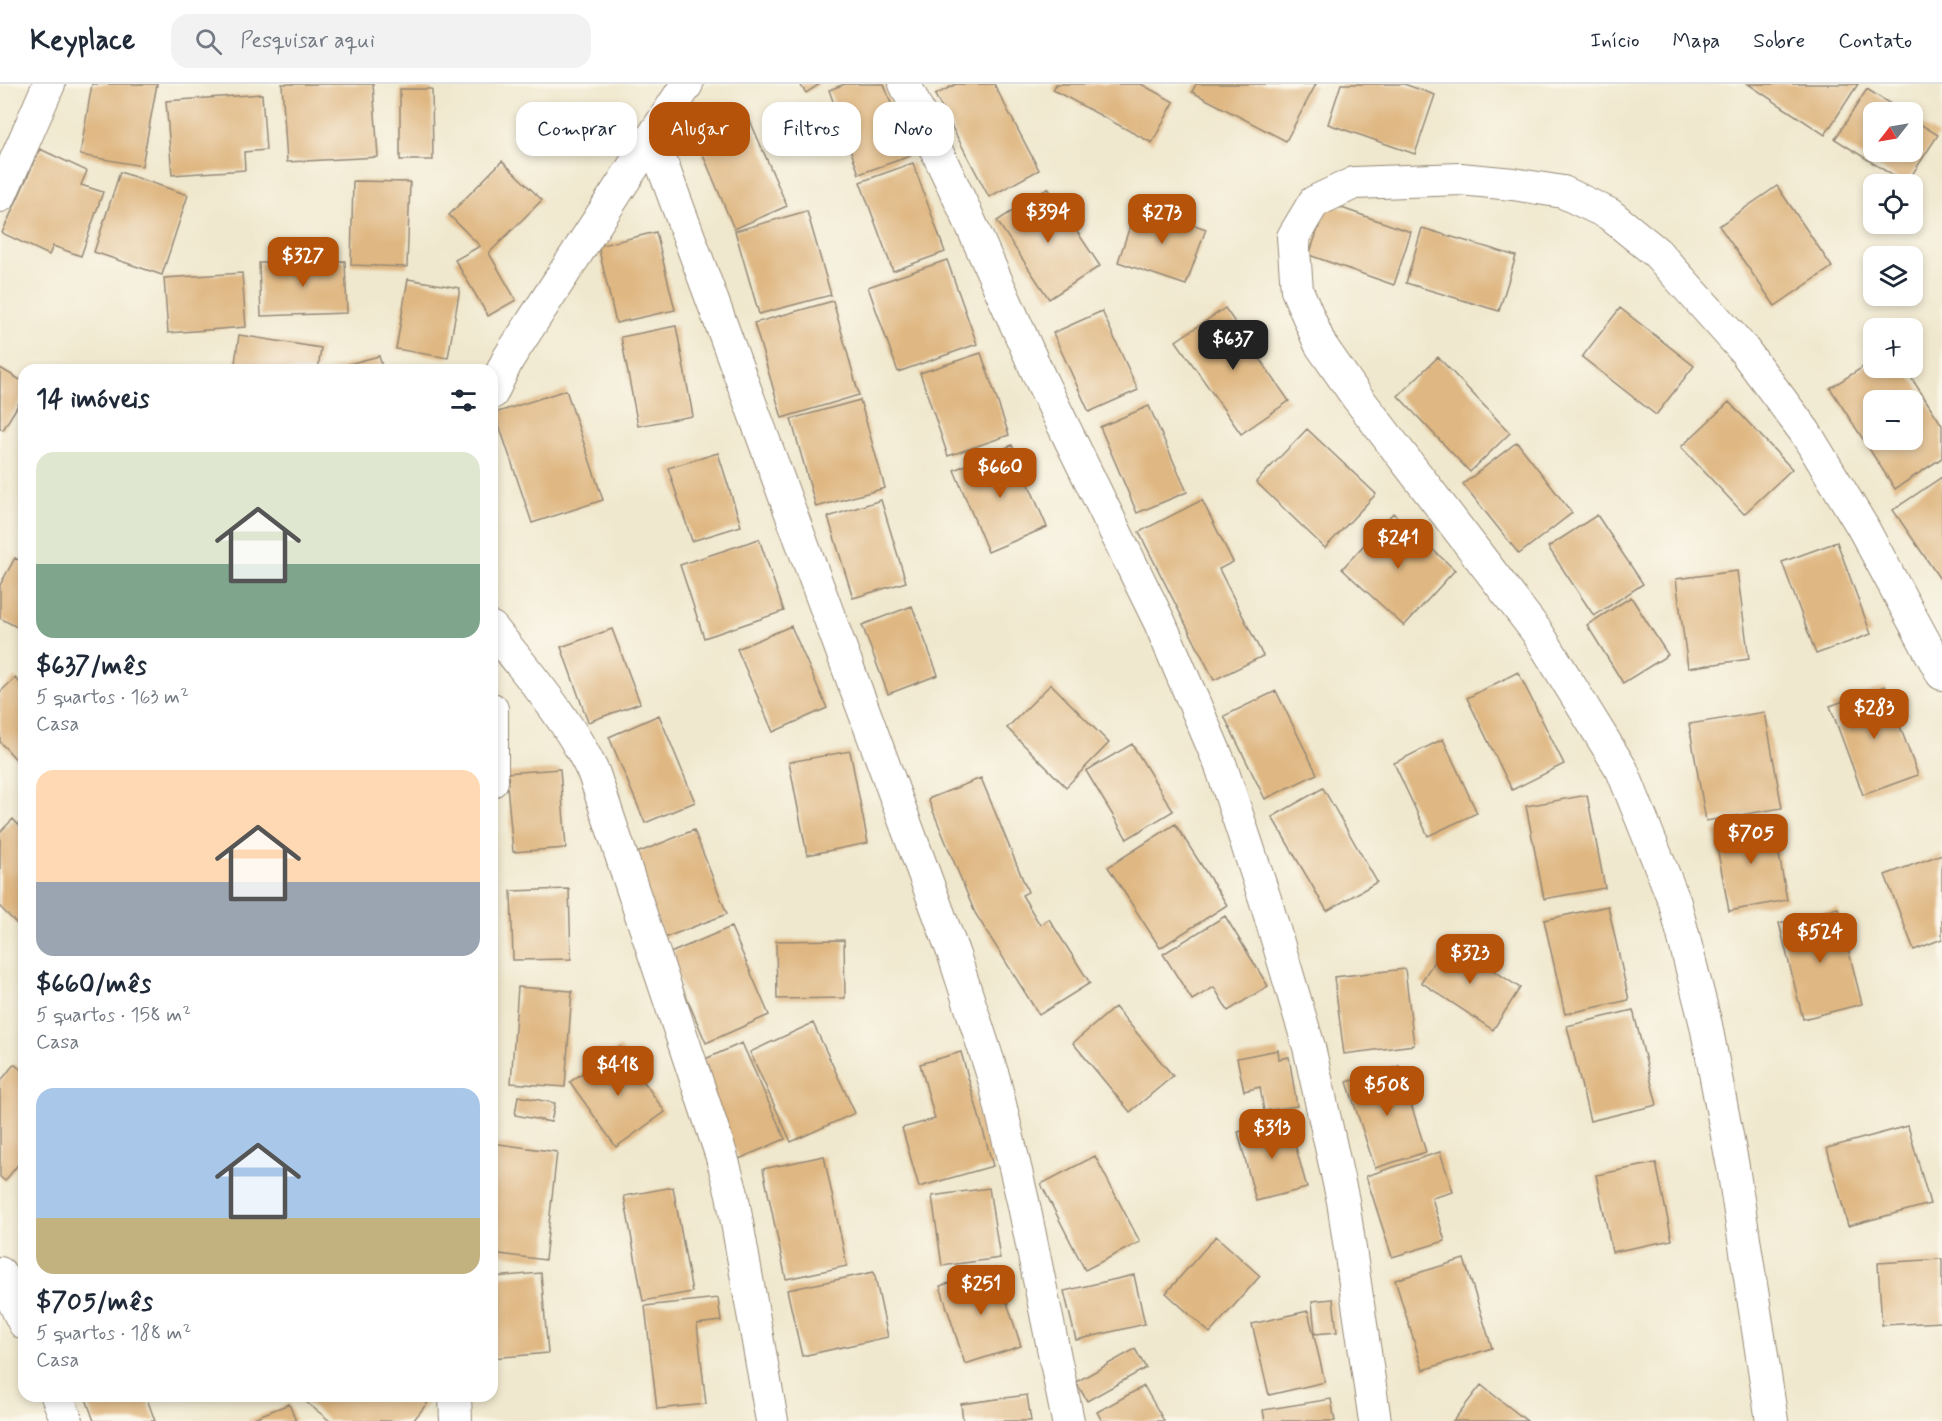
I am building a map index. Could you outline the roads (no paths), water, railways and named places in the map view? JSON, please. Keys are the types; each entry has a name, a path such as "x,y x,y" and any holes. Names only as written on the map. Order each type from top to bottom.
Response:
{"street":[{"path":"0,195 49,84"},
{"path":"675,102 687,84"},
{"path":"905,84 1040,378 1160,624 1221,766 1265,899 1309,1047 1343,1201 1375,1421"},
{"path":"498,380 508,359 649,142"},
{"path":"659,156 965,988 994,1079 1018,1178 1068,1421"},
{"path":"1772,1421 1733,1167 1706,1025 1674,903 1622,770 1537,632 1357,397 1320,344 1297,290 1293,237 1314,202 1354,183 1460,180 1513,184 1563,192 1609,214 1657,253 1743,349 1805,432 1862,526 1942,674"},
{"path":"498,636 558,712 582,748 594,774 722,1154 732,1194 772,1421"},
{"path":"0,1273 18,1310"},
{"path":"59,1402 67,1421"},
{"path":"455,1402 456,1421"}]}
